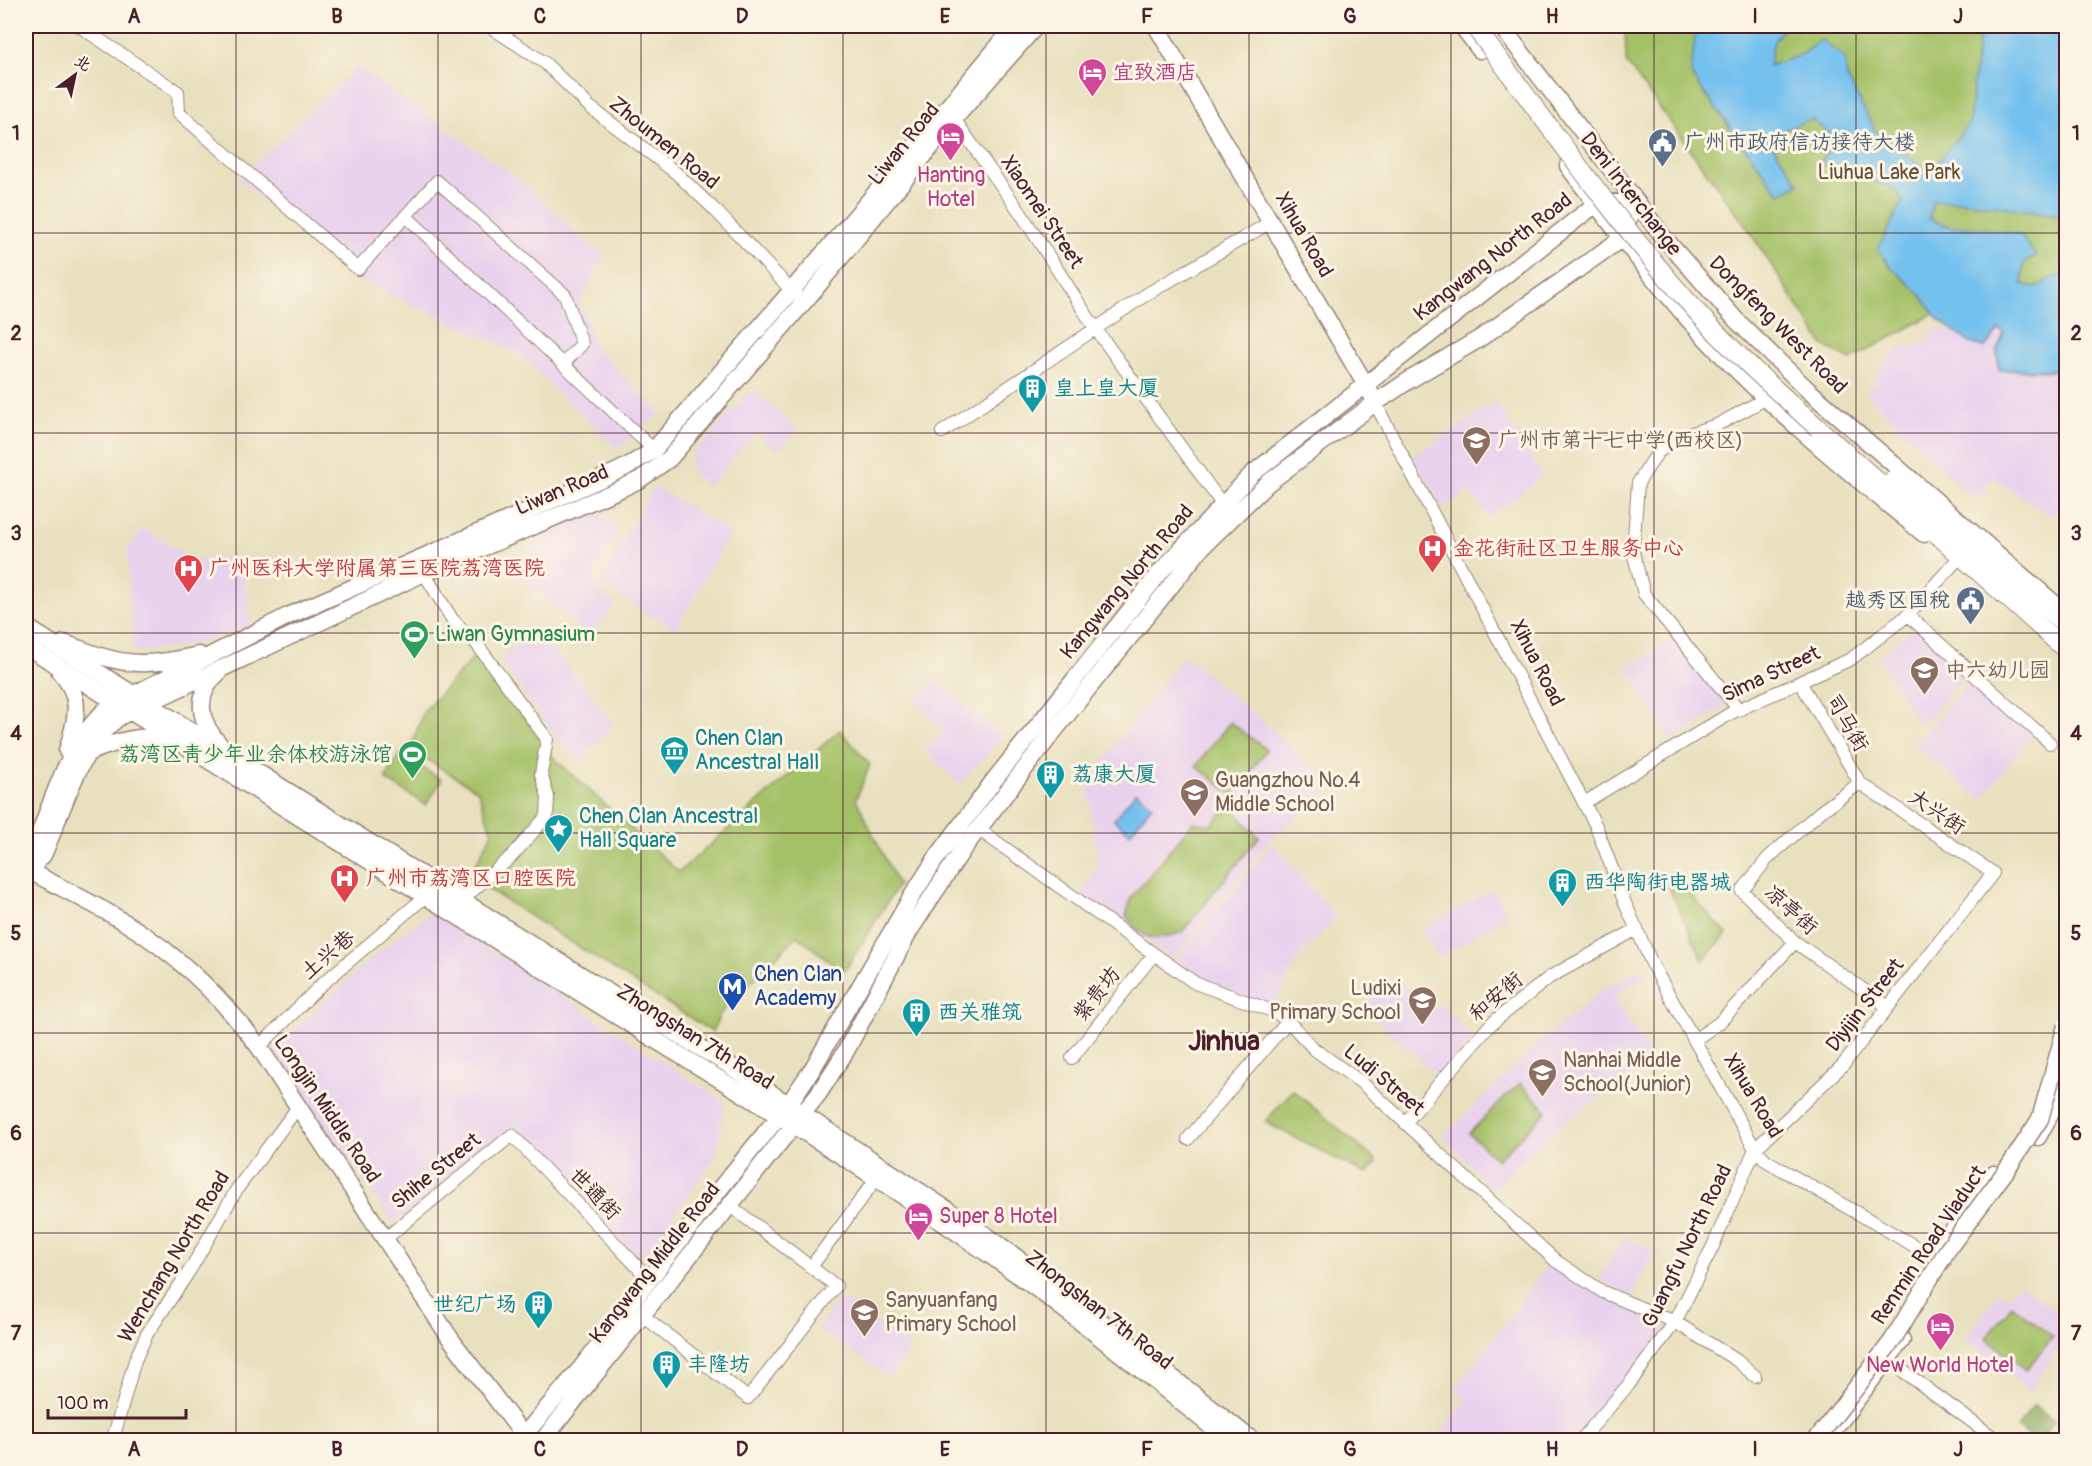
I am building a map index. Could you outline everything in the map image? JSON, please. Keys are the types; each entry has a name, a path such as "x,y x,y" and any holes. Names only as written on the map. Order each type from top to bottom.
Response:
{"highway":[{"name":"Deni Interchange","path":"1474,26 1617,215 1668,278 1734,350 1821,424"},
{"name":"Deni Interchange","path":"1487,26 1638,225 1686,283 1821,424"},
{"path":"1821,424 1999,591 2067,650"},
{"name":"Dongfeng West Road","path":"1821,424 2067,625"}],"main road":[{"name":"Liwan Road","path":"26,868 58,784 73,752 99,715 117,702 137,703 227,666 423,573 602,498 639,480 669,459 798,297 886,181 1015,26"},
{"name":"Liwan Road","path":"26,868 34,865 44,855 88,753 110,724 137,703 237,643 288,616 626,467 654,450 798,297 1036,26"},
{"name":"Xihua Road","path":"1156,26 1375,403"},
{"path":"1462,26 1621,238 1672,300 1708,339 1767,399 1842,466 1999,591"},
{"name":"Dongfeng West Road","path":"1501,26 1635,201 1698,279 1736,320 1793,376 2067,615"},
{"path":"1621,238 1635,201"},
{"name":"Kangwang North Road","path":"790,1116 813,1068 924,877 952,836 1162,570 1222,504 1252,474 1596,204 1635,201"},
{"name":"Kangwang North Road","path":"790,1116 841,1059 892,962 922,912 978,829 1203,546 1268,483 1375,403 1411,378 1479,339 1621,238"},
{"path":"30,640 139,663 202,655 237,643"},
{"path":"30,640 117,702"},
{"path":"30,640 137,703"},
{"path":"30,640 68,680 76,701 75,724 58,784"},
{"path":"227,666 208,683 202,699 202,710 209,731 232,758"},
{"name":"Zhongshan 7th Road","path":"137,703 179,740 426,896 723,1071"},
{"name":"Zhongshan 7th Road","path":"137,703 232,758 462,900 790,1116 876,1179 1039,1291 1228,1440"},
{"path":"88,753 117,742 138,738 157,737 179,740"},
{"name":"Longjin Middle Road","path":"26,868 108,912 148,938 179,961 225,1005 259,1047 469,1365 524,1439"},
{"path":"2040,1119 2067,1026"},
{"path":"1807,1440 1875,1352 1940,1261 2023,1132 2067,1046"},
{"name":"Renmin Road Viaduct","path":"1816,1440 1892,1341 1959,1234 2008,1168 2040,1119 2067,1066"},
{"path":"2040,1119 2067,1084"},
{"path":"1826,1440 1888,1360 1940,1261 2029,1150 2067,1084"},
{"name":"Zhongshan 7th Road","path":"790,1116 949,1209 1014,1255 1252,1440"},
{"name":"Kangwang Middle Road","path":"543,1440 729,1205 790,1116"},
{"name":"Kangwang Middle Road","path":"524,1439 718,1191 790,1116"}],"street":[{"path":"80,26 178,92 179,113 358,269 437,181 565,295 582,344 563,364"},
{"name":"Zhoumen Road","path":"489,26 545,63 590,107 676,173 715,210 798,297"},
{"path":"1534,120 1558,102"},
{"name":"Xiaomei Street","path":"954,118 1020,212 1095,328 1222,504"},
{"path":"406,216 654,450"},
{"path":"942,432 1147,294 1271,222"},
{"path":"1672,300 1698,279"},
{"path":"1738,710 1644,594 1633,552 1638,483 1658,452 1683,436 1716,425 1767,399"},
{"name":"Xihua Road","path":"1375,403 1596,826 1653,966 1755,1149 1767,1161 1940,1261"},
{"path":"1335,409 1347,410 1350,415 1346,425"},
{"name":"Sima Street","path":"1584,803 1738,710 1851,659 1908,615 1958,560"},
{"path":"423,573 452,619 476,643 547,739 542,774 548,797 547,816 512,856 462,900"},
{"path":"1908,615 2050,743"},
{"name":"司马街","path":"1800,682 1860,783"},
{"name":"大兴街","path":"1860,783 1993,873"},
{"name":"凉亭街","path":"1860,783 1820,812 1768,858 1742,891 1796,942 1888,1007"},
{"name":"Ludi Street","path":"978,829 1195,983 1264,1007 1288,1022 1314,1048 1362,1083 1556,1260 1603,1292 1675,1322 1736,1360 1755,1376"},
{"name":"Diyijin Street","path":"1755,1149 1843,1065 1993,873"},
{"name":"土兴巷","path":"259,1047 321,985 426,896"},
{"name":"和安街","path":"1405,1123 1491,1024 1550,977 1637,929"},
{"path":"1694,1040 1719,1023 1796,942"},
{"name":"紫贵坊","path":"1072,1058 1154,954"},
{"path":"1188,1139 1288,1022"},
{"name":"Wenchang North Road","path":"111,1440 135,1360 147,1334 190,1270 237,1189 298,1107"},
{"name":"Shihe Street","path":"386,1238 512,1135"},
{"name":"世通街","path":"512,1135 650,1280"},
{"name":"Guangfu North Road","path":"1581,1440 1630,1383 1675,1322 1713,1246 1755,1149"},
{"path":"811,1267 876,1179"},
{"path":"642,1315 748,1398 836,1286 729,1205"},
{"path":"1888,1360 1997,1440"}],"shaded area":[{"path":"357,67 512,174 604,257 580,302 595,348 661,414 616,449 520,354 368,284 238,180"},
{"path":"1936,327 1960,334 1970,343 1984,347 1999,330 2004,333 1997,351 1998,371 2066,372 2066,503 2051,516 1994,478 1975,501 1867,395 1880,368 1897,350 1926,343"},
{"path":"752,389 797,429 777,451 756,433 708,487 691,472 691,456"},
{"name":"广州市第十七中学(西校区)","path":"1496,402 1543,476 1488,518 1470,491 1443,508 1412,457"},
{"path":"654,487 722,527 729,535 675,629 602,586 599,581"},
{"path":"603,510 617,533 593,577 600,592 616,605 589,636 524,581 531,542"},
{"name":"广州医科大学附属第三医院荔湾医院","path":"143,528 194,560 241,555 251,625 216,638 180,647 133,652 127,552"},
{"name":"中六幼儿园","path":"1913,627 1967,674 1928,718 1917,723 1879,658"},
{"path":"533,632 549,645 613,721 611,728 581,760 561,744 499,659"},
{"path":"1676,639 1730,703 1671,740 1626,667"},
{"name":"Guangzhou No.4 Middle School","path":"1184,655 1287,743 1330,788 1264,846 1173,960 1080,893 1098,867 1087,781"},
{"path":"935,680 1003,737 959,784 924,751 944,732 914,699"},
{"path":"1972,680 2034,732 1981,800 1913,745"},
{"name":"Guangzhou No.4 Middle School","path":"1273,843 1336,917 1296,961 1273,1007 1199,980 1174,963"},
{"path":"1493,889 1508,915 1439,958 1421,930"},
{"path":"431,912 725,1102 715,1158 639,1260 516,1124 394,1223 272,1050 374,956"},
{"name":"Nanhai Middle School(Junior)","path":"1645,968 1648,975 1614,995 1653,1060 1561,1125 1493,1189 1443,1137 1544,1038 1603,990"},
{"name":"Ludixi Primary School","path":"1393,977 1428,1013 1439,1003 1474,1038 1438,1076 1363,1007"},
{"path":"1624,1237 1654,1252 1632,1296 1600,1280"},
{"path":"1550,1260 1668,1325 1617,1393 1574,1440 1435,1440 1467,1400 1454,1390 1511,1316"},
{"path":"2020,1283 2066,1319 2066,1337 2029,1392 1965,1338 2000,1292 2009,1297"},
{"name":"Sanyuanfang Primary School","path":"839,1297 911,1346 890,1378 818,1329"}],"green space":[{"name":"Liuhua Lake Park","path":"1625,26 2066,26 2066,371 1999,370 1997,351 2004,333 1999,330 1985,347 1970,343 1937,312 1850,360 1823,345 1746,226 1626,62"},
{"path":"479,652 553,757 679,872 840,730 870,765 856,799 898,885 844,972 797,936 722,1011 712,1032 469,877 492,833 478,791 410,749 424,711"},
{"path":"1230,722 1267,750 1233,795 1196,766"},
{"name":"荔湾区青少年业余体校游泳馆","path":"400,754 442,780 426,805 385,779"},
{"path":"1229,806 1259,837 1182,932 1156,938 1144,935 1126,916 1131,898 1193,822 1211,825"},
{"path":"1673,876 1727,934 1703,960 1666,882"},
{"path":"1520,1083 1547,1111 1497,1160 1469,1133"},
{"path":"1293,1090 1377,1161 1366,1174 1265,1122"},
{"path":"2012,1305 2053,1337 2026,1370 1986,1338"},
{"path":"2034,1405 2055,1421 2039,1440 2034,1440 2017,1428"}],"water":[{"path":"1696,26 1785,26 1774,41 1769,66 1803,54 1821,40 1845,58 1847,77 1876,132 1927,171 1939,161 1969,124 1980,26 2066,26 2066,216 1963,201 1933,201 1929,219 1951,227 1983,228 2020,234 2036,256 2024,263 2022,284 2037,288 2054,277 2066,275 2066,370 1999,370 1997,351 2004,333 1999,330 1985,347 1970,343 1937,318 1921,295 1889,265 1878,249 1903,201 1894,189 1869,180 1833,174 1822,160 1836,139 1811,119 1786,129 1773,146 1799,184 1780,194 1691,74"},
{"path":"1136,792 1152,805 1130,833 1114,820"}],"place":[{"name":"宜致酒店","path":"1092,98"},
{"name":"Hanting Hotel","path":"951,162"},
{"name":"广州市政府信访接待大楼","path":"1663,168"},
{"name":"皇上皇大厦","path":"1033,414"},
{"name":"广州市第十七中学(西校区)","path":"1477,466"},
{"name":"金花街社区卫生服务中心","path":"1432,574"},
{"name":"广州医科大学附属第三医院荔湾医院","path":"188,594"},
{"name":"越秀区国税","path":"1971,626"},
{"name":"Liwan Gymnasium","path":"414,660"},
{"name":"中六幼儿园","path":"1924,696"},
{"name":"Chen Clan Ancestral Hall","path":"674,776"},
{"name":"荔湾区青少年业余体校游泳馆","path":"413,780"},
{"name":"荔康大厦","path":"1051,800"},
{"name":"Guangzhou No.4 Middle School","path":"1194,818"},
{"name":"Chen Clan Ancestral Hall Square","path":"558,854"},
{"name":"广州市荔湾区口腔医院","path":"345,904"},
{"name":"西华陶街电器城","path":"1563,908"},
{"name":"Chen Clan Academy","path":"733,1012"},
{"name":"Ludixi Primary School","path":"1422,1026"},
{"name":"西关雅筑","path":"917,1038"},
{"name":"Nanhai Middle School(Junior)","path":"1542,1098"},
{"name":"Super 8 Hotel","path":"918,1242"},
{"name":"世纪广场","path":"538,1330"},
{"name":"Sanyuanfang Primary School","path":"864,1338"},
{"name":"New World Hotel","path":"1940,1352"},
{"name":"丰隆坊","path":"666,1390"}],"district":[{"name":"Jinhua","path":"1224,1041"}]}
